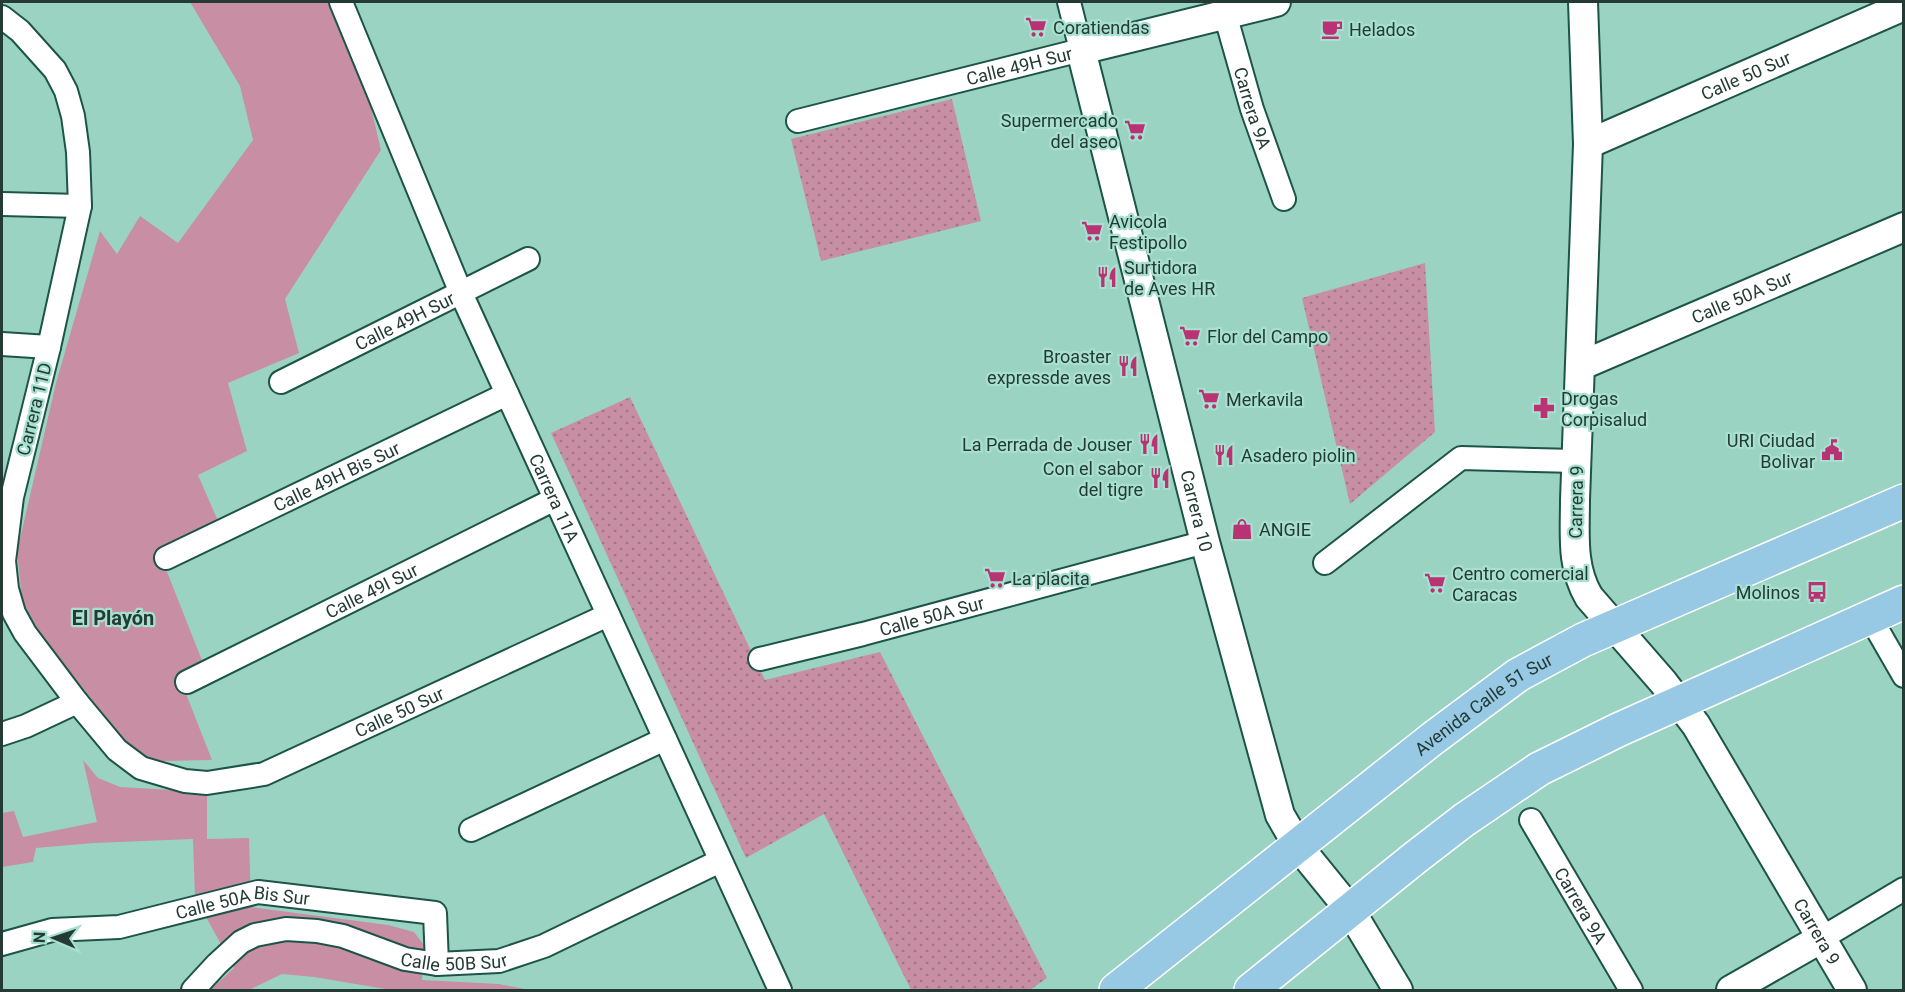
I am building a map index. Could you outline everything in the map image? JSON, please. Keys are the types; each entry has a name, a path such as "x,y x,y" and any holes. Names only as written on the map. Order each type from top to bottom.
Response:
{"main road":[{"name":"Avenida Calle 51 Sur","path":"1116,990 1432,739 1518,675 1583,640 1904,501"},
{"path":"1251,990 1464,820 1539,769 1680,702 1904,602"}],"street":[{"name":"Carrera 11A","path":"341,2 460,293 780,990"},
{"name":"Carrera 10","path":"1069,2 1205,542 1280,815 1298,846 1350,910 1398,990"},
{"name":"Calle 49H Sur","path":"798,121 1276,2"},
{"name":"Carrera 9","path":"1583,2 1588,144 1575,500 1575,555 1581,585 1696,724 1852,990"},
{"name":"Calle 50 Sur","path":"1588,144 1904,6"},
{"name":"Carrera 9A","path":"1225,14 1251,110 1284,199"},
{"name":"Carrera 11D","path":"2,17 20,31 55,70 66,91 73,116 78,152 80,206 49,347 7,500 4,561 7,589 14,613 25,633 76,702 117,750 141,768 185,781"},
{"path":"2,204 80,206"},
{"name":"Calle 50A Sur","path":"1580,366 1904,226"},
{"name":"Calle 49H Sur","path":"281,382 528,259"},
{"path":"2,344 49,347"},
{"name":"Calle 49H Bis Sur","path":"166,558 507,394"},
{"path":"1325,563 1461,458 1576,461"},
{"name":"Calle 49I Sur","path":"188,682 555,499"},
{"name":"Calle 50A Sur","path":"760,659 863,634 1205,542"},
{"name":"Calle 50 Sur","path":"185,781 207,783 264,774 608,615"},
{"path":"1870,617 1904,676"},
{"path":"2,734 26,726 76,702"},
{"path":"471,830 665,739"},
{"name":"Carrera 9A","path":"1531,820 1631,990"},
{"name":"Calle 50B Sur","path":"193,990 242,942 255,935 286,929 343,936 405,959 437,964 499,961 544,946 720,861"},
{"path":"1731,990 1904,889"},
{"name":"Calle 50A Bis Sur","path":"2,944 52,930 129,925 258,892 435,913 437,964"}],"shaded area":[{"path":"190,2 332,2 362,70 381,150 285,299 299,353 228,383 247,451 198,475 218,521 160,554 203,663 179,676 212,760 163,761 130,750 82,687 40,639 22,599 17,552 56,383 100,231 117,254 140,216 178,243 253,140 240,86"},
{"path":"952,99 981,221 821,261 791,139"},
{"path":"1425,263 1435,432 1350,504 1302,298"},
{"path":"630,397 765,680 880,652 1047,978 1030,990 911,990 824,814 746,858 551,433"},
{"path":"83,760 98,778 120,787 207,792 207,839 249,838 251,907 388,925 414,932 424,945 422,980 499,984 530,990 391,990 282,974 249,990 210,990 234,968 195,897 193,839 36,848 33,862 2,867 2,813 14,811 23,837 97,822"}],"place":[{"name":"Coratiendas","path":"1036,27"},
{"name":"Helados","path":"1332,29"},
{"name":"Supermercado del aseo","path":"1135,130"},
{"name":"Avicola Festipollo","path":"1092,231"},
{"name":"Surtidora de Aves HR","path":"1107,277"},
{"name":"Flor del Campo","path":"1190,336"},
{"name":"Broaster expressde aves","path":"1128,366"},
{"name":"Merkavila","path":"1209,399"},
{"name":"Drogas Corpisalud","path":"1544,408"},
{"name":"La Perrada de Jouser","path":"1149,444"},
{"name":"URI Ciudad Bolivar","path":"1832,450"},
{"name":"Asadero piolin","path":"1224,455"},
{"name":"Con el sabor del tigre","path":"1160,478"},
{"name":"ANGIE","path":"1242,529"},
{"name":"La placita","path":"995,578"},
{"name":"Centro comercial Caracas","path":"1435,583"},
{"name":"Molinos","path":"1817,592"}],"district":[{"name":"El Playón","path":"113,618"}]}
